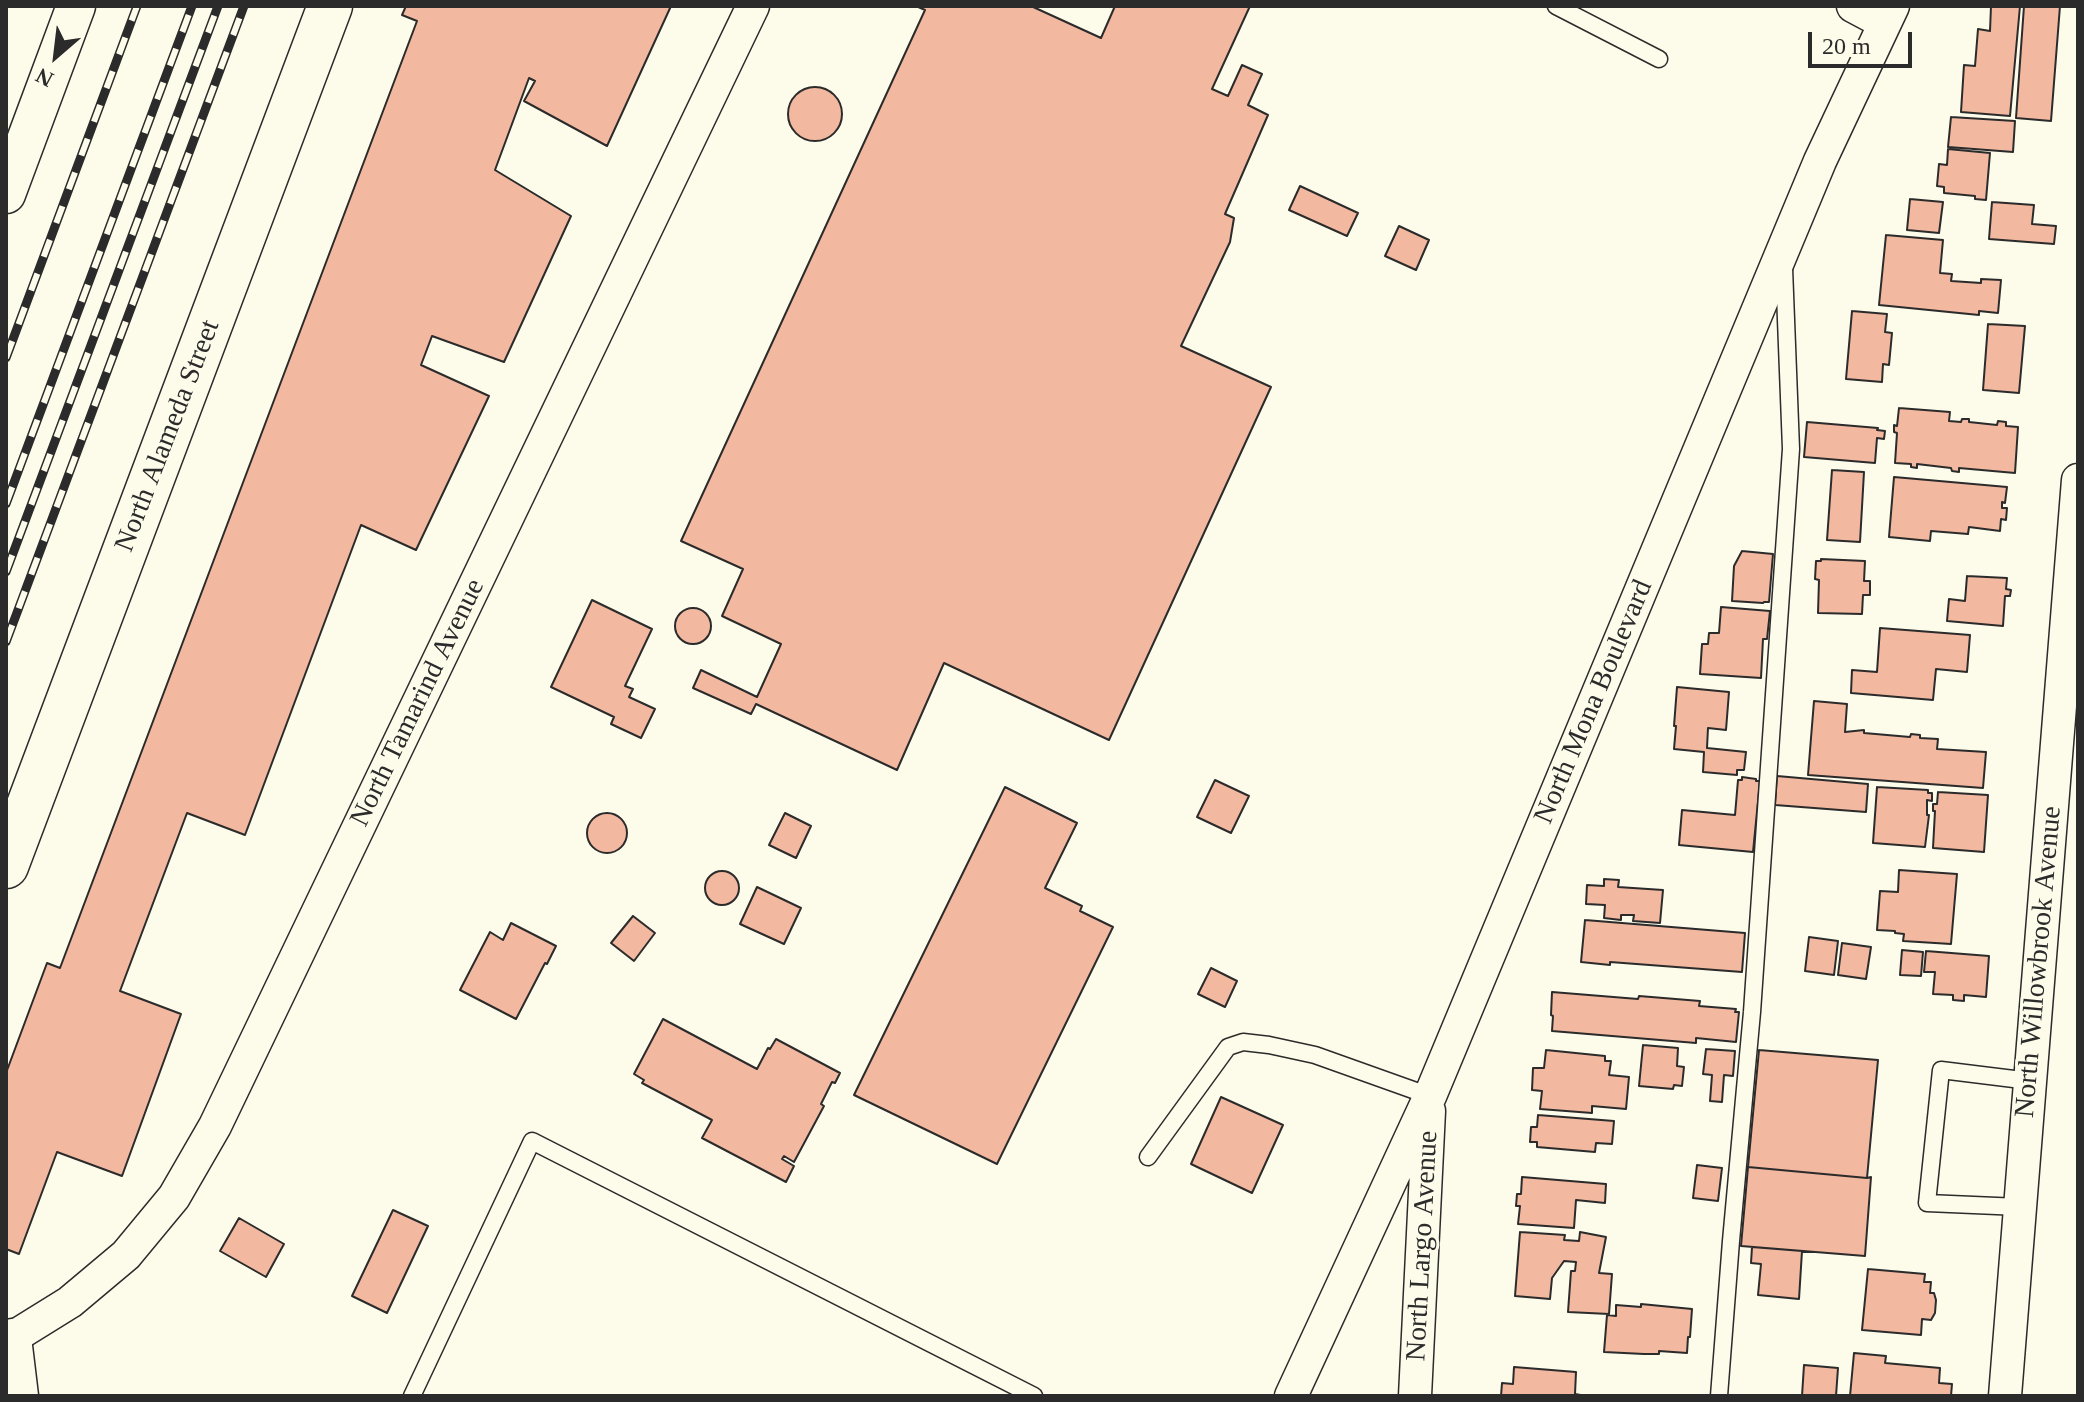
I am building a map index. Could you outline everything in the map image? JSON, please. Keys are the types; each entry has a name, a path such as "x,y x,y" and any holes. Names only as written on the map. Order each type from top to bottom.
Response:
{"main road":[{"name":"North Alameda Street","path":"6,866 330,6"}],"street":[{"path":"6,194 76,6"},
{"name":"North Tamarind Avenue","path":"9,1338 70,1302 126,1255 174,1197 215,1126 753,6"},
{"path":"1853,6 1889,14"},
{"name":"North Mona Boulevard","path":"1291,1396 1430,1096 1820,161 1889,14"},
{"name":"North Willowbrook Avenue","path":"2005,1396 2078,480"},
{"name":"North Largo Avenue","path":"1415,1396 1430,1096"},
{"path":"9,1338 19,1396"}],"lane":[{"path":"1556,6 1659,59"},
{"path":"1719,1396 1754,997 1791,449 1784,246"},
{"path":"1148,1157 1228,1047 1243,1042 1315,1055 1430,1096"},
{"path":"2020,1207 1927,1203 1941,1070 2030,1081"},
{"path":"412,1396 532,1141 1034,1396"}],"building":[{"path":"406,6 671,6 607,146 524,101 535,81 529,78 495,170 571,216 504,362 432,336 421,365 489,396 416,550 361,525 245,835 187,813 120,991 181,1014 122,1176 57,1152 19,1254 6,1249 6,1073 47,963 60,968 417,21 402,15"},
{"path":"916,6 1031,6 1101,38 1115,6 1250,6 1212,89 1228,96 1242,65 1262,74 1248,105 1268,115 1225,214 1234,218 1230,242 1181,346 1271,387 1109,740 944,663 897,770 756,704 751,714 693,688 701,670 757,697 781,644 722,616 743,569 681,541 925,10"},
{"path":"1991,6 2020,6 2010,116 1961,112 1964,65 1975,66 1978,29 1990,31"},
{"path":"2024,6 2060,6 2051,121 2016,118"},
{"path":"815,87 826,89 834,95 840,103 840,125 834,133 826,139 815,141 804,139 796,133 790,125 788,114 790,103 796,95 804,89"},
{"path":"1951,117 2015,121 2013,152 1948,147"},
{"path":"1948,149 1990,153 1986,200 1944,193 1944,187 1937,186 1939,164 1947,165"},
{"path":"1300,186 1358,213 1347,236 1289,210"},
{"path":"1910,199 1943,202 1939,233 1907,230"},
{"path":"1992,202 2034,205 2032,224 2056,226 2054,244 1989,239"},
{"path":"1399,226 1429,240 1416,270 1385,256"},
{"path":"1886,235 1943,240 1940,273 1952,274 1951,281 1981,283 1981,279 2001,280 1998,313 1979,311 1979,315 1879,305"},
{"path":"1852,311 1887,314 1885,332 1892,333 1889,365 1883,364 1882,382 1846,379"},
{"path":"1988,324 2025,326 2019,393 1983,390"},
{"path":"1899,408 1950,412 1949,421 1969,419 1969,422 1997,425 1998,421 2006,422 2006,426 2018,427 2015,473 1959,468 1959,472 1951,468 1917,464 1917,468 1911,467 1911,464 1895,463 1897,433 1894,432 1894,425 1897,426"},
{"path":"1807,422 1885,431 1884,439 1877,438 1875,463 1804,457"},
{"path":"1832,470 1864,472 1860,542 1827,540"},
{"path":"1894,477 2007,487 2005,503 2002,502 2002,508 2007,508 2006,520 2001,519 2000,531 1969,527 1968,534 1931,531 1930,541 1889,537"},
{"path":"1742,551 1773,554 1769,602 1732,601 1734,566"},
{"path":"1816,561 1865,561 1864,581 1870,581 1870,595 1863,595 1862,614 1818,613"},
{"path":"1967,576 2007,578 2006,589 2011,590 2010,596 2005,596 2003,626 1947,621 1949,599 1965,601"},
{"path":"592,600 652,629 625,686 633,689 629,697 655,709 641,738 611,724 614,717 551,687"},
{"path":"1721,607 1770,611 1767,639 1763,639 1761,678 1700,674 1702,644 1708,644 1709,633 1719,633"},
{"path":"693,608 706,613 711,626 706,639 693,644 680,639 675,626 680,613"},
{"path":"1880,628 1970,635 1967,672 1936,669 1933,700 1851,693 1852,670 1877,672"},
{"path":"1677,687 1729,692 1726,730 1708,728 1707,748 1746,752 1744,770 1737,770 1737,775 1703,772 1704,752 1674,749"},
{"path":"1814,701 1847,704 1845,732 1864,730 1864,733 1920,735 1920,738 1938,739 1937,749 1986,752 1983,788 1808,775"},
{"path":"1777,776 1868,784 1866,812 1775,805"},
{"path":"1742,777 1760,781 1753,852 1679,845 1682,810 1735,815 1738,780"},
{"path":"1215,780 1249,796 1231,833 1197,817"},
{"path":"1005,787 1077,823 1045,888 1082,906 1080,911 1113,927 997,1164 854,1095"},
{"path":"1877,787 1928,790 1932,793 1932,801 1927,800 1929,815 1925,847 1873,843"},
{"path":"1938,792 1988,795 1984,852 1933,848 1933,804 1937,804"},
{"path":"607,813 621,819 627,833 621,847 607,853 593,847 587,833 593,819"},
{"path":"785,813 811,826 796,858 769,845"},
{"path":"1899,870 1957,874 1951,944 1903,941 1904,934 1877,930 1880,891 1898,892"},
{"path":"722,871 734,876 739,888 734,900 722,905 710,900 705,888 710,876"},
{"path":"1604,879 1619,880 1618,887 1663,890 1660,923 1633,921 1634,915 1621,915 1621,920 1604,918 1605,905 1586,904 1587,885 1604,886"},
{"path":"757,887 801,908 784,944 740,924"},
{"path":"633,916 655,933 634,961 611,943"},
{"path":"1585,920 1745,933 1742,972 1581,962"},
{"path":"511,923 556,946 516,1019 460,990 490,932 503,940"},
{"path":"1809,937 1838,941 1834,975 1805,971"},
{"path":"1842,943 1871,947 1866,979 1838,975"},
{"path":"1902,950 1923,952 1921,976 1900,975"},
{"path":"1926,951 1989,956 1986,997 1964,995 1964,1001 1953,1000 1953,995 1933,994 1935,972 1924,972"},
{"path":"1211,968 1237,981 1225,1007 1198,994"},
{"path":"1552,992 1700,1001 1699,1006 1736,1009 1735,1012 1739,1012 1736,1042 1696,1038 1696,1043 1552,1031"},
{"path":"663,1019 757,1069 776,1039 840,1073 835,1083 832,1082 821,1104 824,1106 794,1162 784,1156 782,1159 794,1166 786,1182 702,1138 712,1120 642,1083 644,1080 634,1074"},
{"path":"1643,1045 1678,1048 1677,1066 1684,1067 1682,1086 1674,1085 1673,1089 1639,1086"},
{"path":"1706,1049 1735,1051 1733,1076 1724,1075 1722,1102 1710,1101 1712,1075 1703,1074"},
{"path":"1546,1050 1605,1056 1605,1061 1611,1061 1609,1075 1629,1077 1626,1109 1592,1106 1592,1113 1540,1109 1542,1091 1532,1090 1533,1068 1544,1068"},
{"path":"1759,1050 1878,1060 1867,1178 1748,1167"},
{"path":"1221,1097 1283,1125 1252,1193 1191,1164"},
{"path":"1538,1115 1614,1121 1612,1144 1596,1143 1595,1152 1537,1147 1537,1142 1530,1142 1531,1127 1537,1127"},
{"path":"1697,1165 1722,1168 1718,1201 1693,1198"},
{"path":"1748,1167 1871,1177 1865,1256 1741,1246"},
{"path":"1522,1177 1606,1184 1605,1203 1576,1200 1574,1228 1518,1224 1520,1206 1516,1206 1517,1194 1521,1194"},
{"path":"393,1210 428,1226 387,1313 352,1296"},
{"path":"239,1218 284,1244 266,1277 220,1251"},
{"path":"1520,1232 1565,1235 1564,1240 1579,1241 1580,1232 1606,1237 1599,1273 1612,1274 1609,1314 1568,1312 1571,1271 1575,1271 1576,1262 1564,1261 1552,1278 1550,1299 1515,1296"},
{"path":"1752,1247 1802,1251 1799,1299 1758,1295 1761,1264 1751,1263"},
{"path":"1868,1269 1925,1274 1924,1282 1931,1282 1930,1293 1934,1293 1936,1300 1931,1320 1922,1319 1921,1335 1862,1330"},
{"path":"1641,1304 1692,1309 1687,1353 1604,1352 1607,1315 1616,1316 1616,1305 1641,1307"},
{"path":"1854,1353 1886,1356 1885,1363 1940,1368 1939,1383 1952,1384 1951,1396 1850,1396"},
{"path":"1804,1365 1838,1368 1836,1396 1802,1396"},
{"path":"1514,1367 1576,1372 1575,1394 1586,1396 1501,1396 1502,1383 1513,1384"}],"railway":[{"path":"6,358 137,6"},
{"path":"6,504 192,6"},
{"path":"6,572 218,6"},
{"path":"6,642 244,6"}]}
